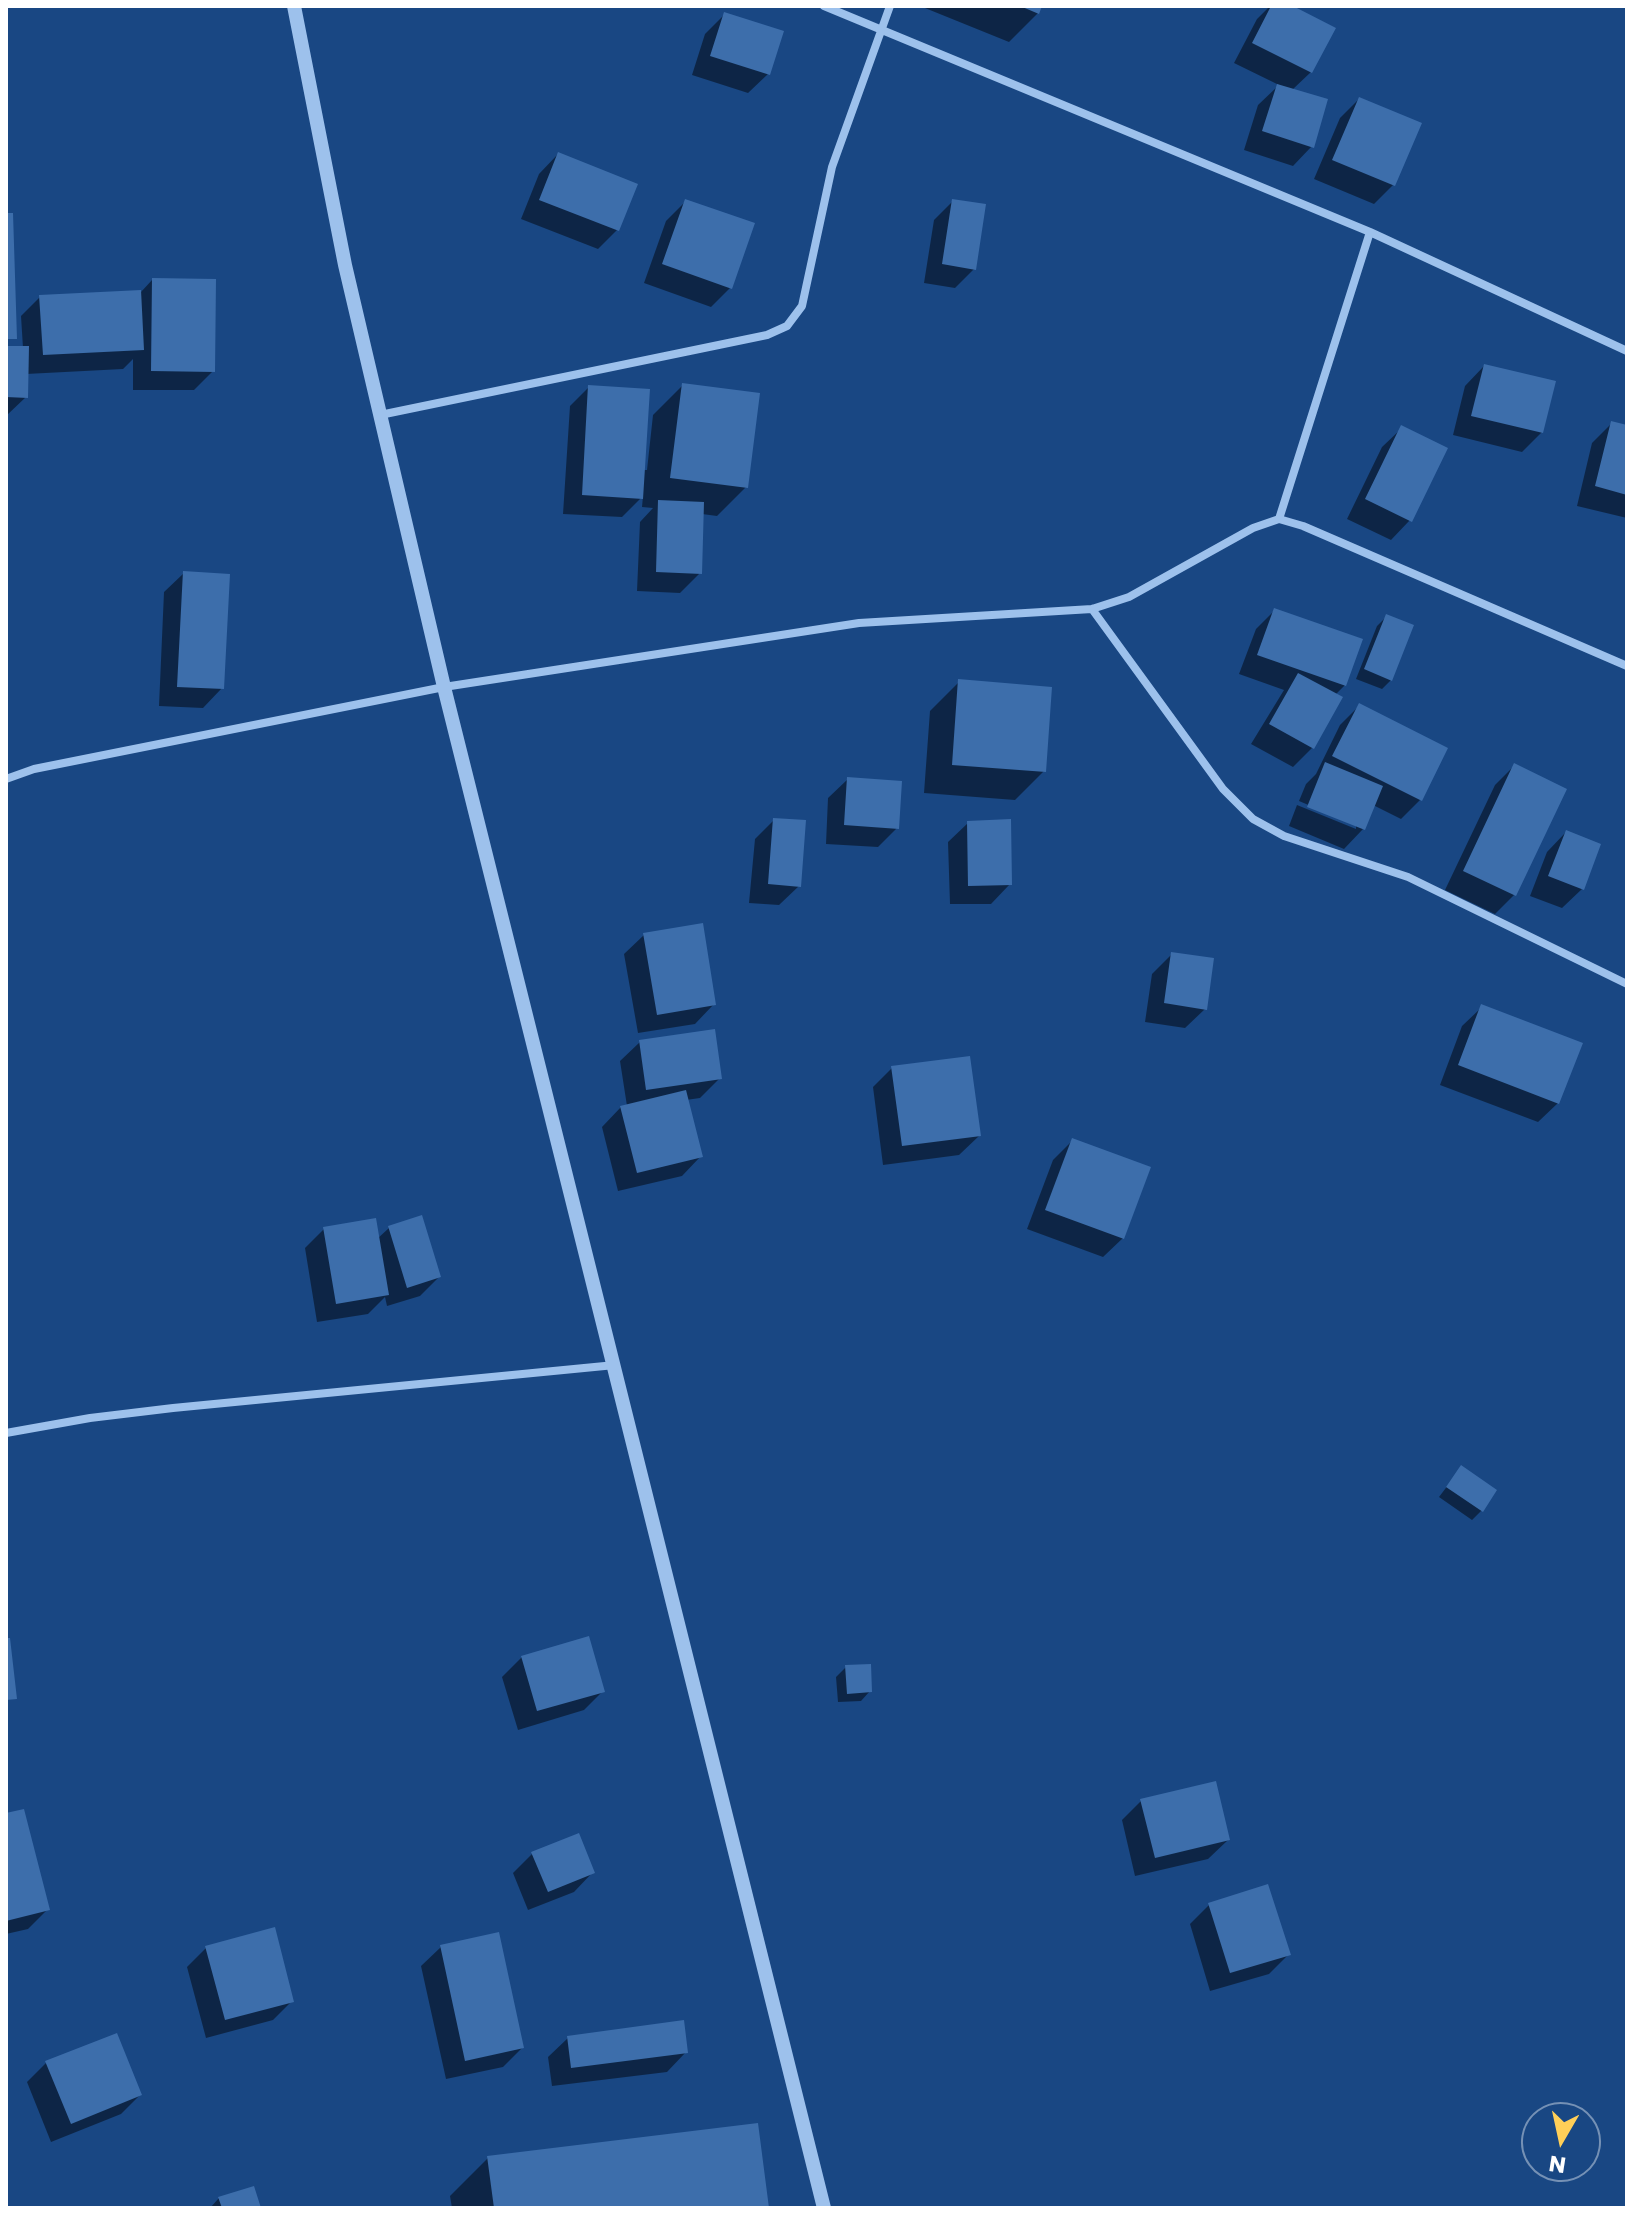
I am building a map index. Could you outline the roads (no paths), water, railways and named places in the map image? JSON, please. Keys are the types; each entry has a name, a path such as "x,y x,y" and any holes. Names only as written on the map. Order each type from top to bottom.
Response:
{"street":[{"path":"294,6 345,265 444,687 824,2208"},
{"path":"824,6 1370,232 1627,351"},
{"path":"380,415 767,335 787,326 802,306 832,167 890,6"},
{"path":"1279,519 1370,232"},
{"path":"6,779 34,769 444,687 859,623 1092,609 1129,597 1253,528 1279,519 1303,526 1627,666"},
{"path":"1092,609 1223,789 1253,819 1284,836 1434,888 1627,984"},
{"path":"6,1433 173,1408 615,1365"}]}
